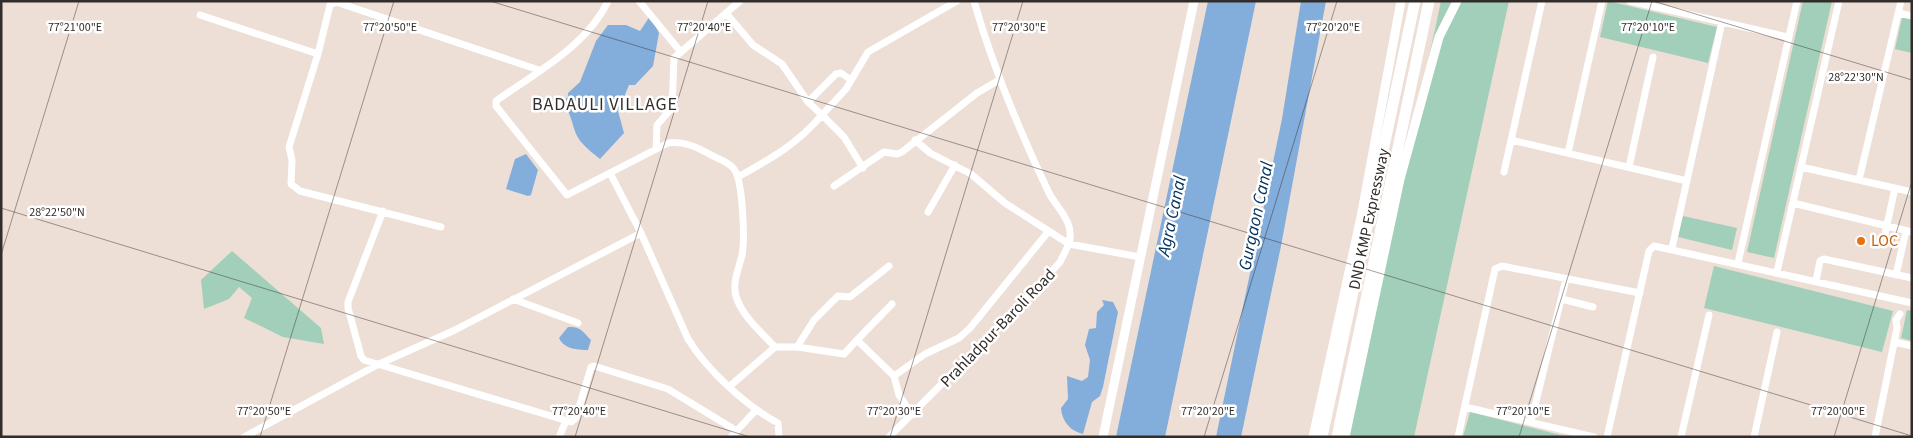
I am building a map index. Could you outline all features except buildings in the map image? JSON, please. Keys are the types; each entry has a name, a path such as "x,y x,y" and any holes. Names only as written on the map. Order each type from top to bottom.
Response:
{"highway":[{"name":"DND KMP Expressway","path":"1322,437 1415,1"},
{"name":"DND KMP Expressway","path":"1337,437 1429,1"}],"street":[{"path":"608,1 592,28 496,101 496,106 566,195 656,149 676,142 695,146 729,164 738,177 745,236 735,282 736,296 752,322 775,347"},
{"path":"639,1 680,51"},
{"path":"656,149 657,125 672,108 673,62 680,51 740,1"},
{"path":"738,177 790,148 840,97 868,52 957,1"},
{"path":"974,1 998,80 1050,195 1068,223 1071,233 1069,244"},
{"path":"1103,437 1194,1"},
{"path":"1313,437 1361,217 1401,1"},
{"path":"1345,437 1400,179 1439,37 1456,1"},
{"path":"1504,172 1542,1"},
{"path":"1568,153 1602,1"},
{"path":"1630,1 1788,38"},
{"path":"1738,263 1797,1"},
{"path":"1777,272 1839,1"},
{"path":"1859,180 1901,1"},
{"path":"441,227 300,191 291,184 292,162 289,147 318,54 330,6 336,2 539,70"},
{"path":"726,13 753,45 782,64 808,102 844,137 863,168"},
{"path":"1898,13 1912,16"},
{"path":"200,15 318,54"},
{"path":"1672,248 1722,22"},
{"path":"1629,167 1653,57"},
{"path":"808,102 837,73 851,80"},
{"path":"834,186 884,152 900,153 977,93 998,80"},
{"path":"915,140 930,153 955,165 979,180 1005,203 1069,244 1140,257"},
{"path":"1511,140 1687,181"},
{"path":"928,212 955,165"},
{"path":"1801,166 1912,192"},
{"path":"610,173 640,233 688,339 698,355 755,411 778,423 778,436"},
{"path":"1886,230 1895,188"},
{"path":"1793,204 1886,230 1909,232 1896,274"},
{"path":"383,211 350,296 348,308 361,356 364,360 571,422 576,418 591,367 594,366 668,389 737,431"},
{"path":"894,376 925,354 959,338 970,328 1048,232"},
{"path":"244,437 377,365 455,330 640,233"},
{"name":"Prahladpur-Baroli Road","path":"889,437 1038,287 1060,262 1069,244"},
{"path":"1607,437 1651,248 1658,245 1912,303"},
{"path":"1816,281 1820,261 1824,259 1912,278"},
{"path":"797,347 814,320 838,296 850,297 889,266"},
{"path":"1458,437 1495,269 1502,266 1640,294"},
{"path":"1531,422 1566,279"},
{"path":"513,299 578,323"},
{"path":"1562,299 1593,307"},
{"path":"1875,437 1897,328 1900,324 1903,301"},
{"path":"730,386 775,347 797,347 844,354 892,304"},
{"path":"1681,437 1709,314"},
{"path":"1754,437 1777,332"},
{"path":"857,340 894,376 899,396 912,415"},
{"path":"1894,342 1912,346"},
{"path":"1465,406 1594,437"},
{"path":"731,437 755,411"},
{"path":"559,437 566,421"}],"green space":[{"path":"1441,1 1509,1 1414,437 1348,437"},
{"path":"1608,1 1717,27 1708,63 1600,37"},
{"path":"1803,1 1832,1 1774,258 1747,252"},
{"path":"1903,13 1912,15 1912,53 1895,49"},
{"path":"1683,216 1737,228 1732,250 1678,237"},
{"path":"232,251 321,328 324,344 283,337 244,318 252,298 239,287 229,299 204,309 201,280"},
{"path":"1714,266 1893,311 1882,352 1704,308"},
{"path":"1907,310 1912,311 1912,341 1901,338"},
{"path":"1470,412 1568,437 1463,437"}],"water":[{"name":"Agra Canal","path":"1208,1 1256,1 1165,437 1116,437"},
{"path":"1301,1 1326,1 1281,246 1241,437 1216,437 1282,119"},
{"path":"650,16 659,33 653,66 635,85 629,85 618,111 624,133 600,159 578,138 568,112 561,102 568,97 568,93 580,82 596,41 608,25 626,25 640,31"},
{"path":"526,154 538,170 531,195 528,196 506,189 515,159"},
{"path":"1102,300 1113,302 1118,312 1103,387 1100,396 1092,402 1083,434 1074,431 1068,425 1063,417 1061,408 1068,399 1067,376 1082,381 1088,377 1090,360 1085,345 1089,329 1096,328 1097,312 1104,305"},
{"path":"568,327 579,329 591,340 588,350 572,348 561,342 559,338"}],"place":[{"name":"LOC","path":"1861,241"}],"district":[{"name":"BADAULI VILLAGE","path":"605,104"}],"water label":[{"name":"Gurgaon Canal","path":"1256,216"}]}
